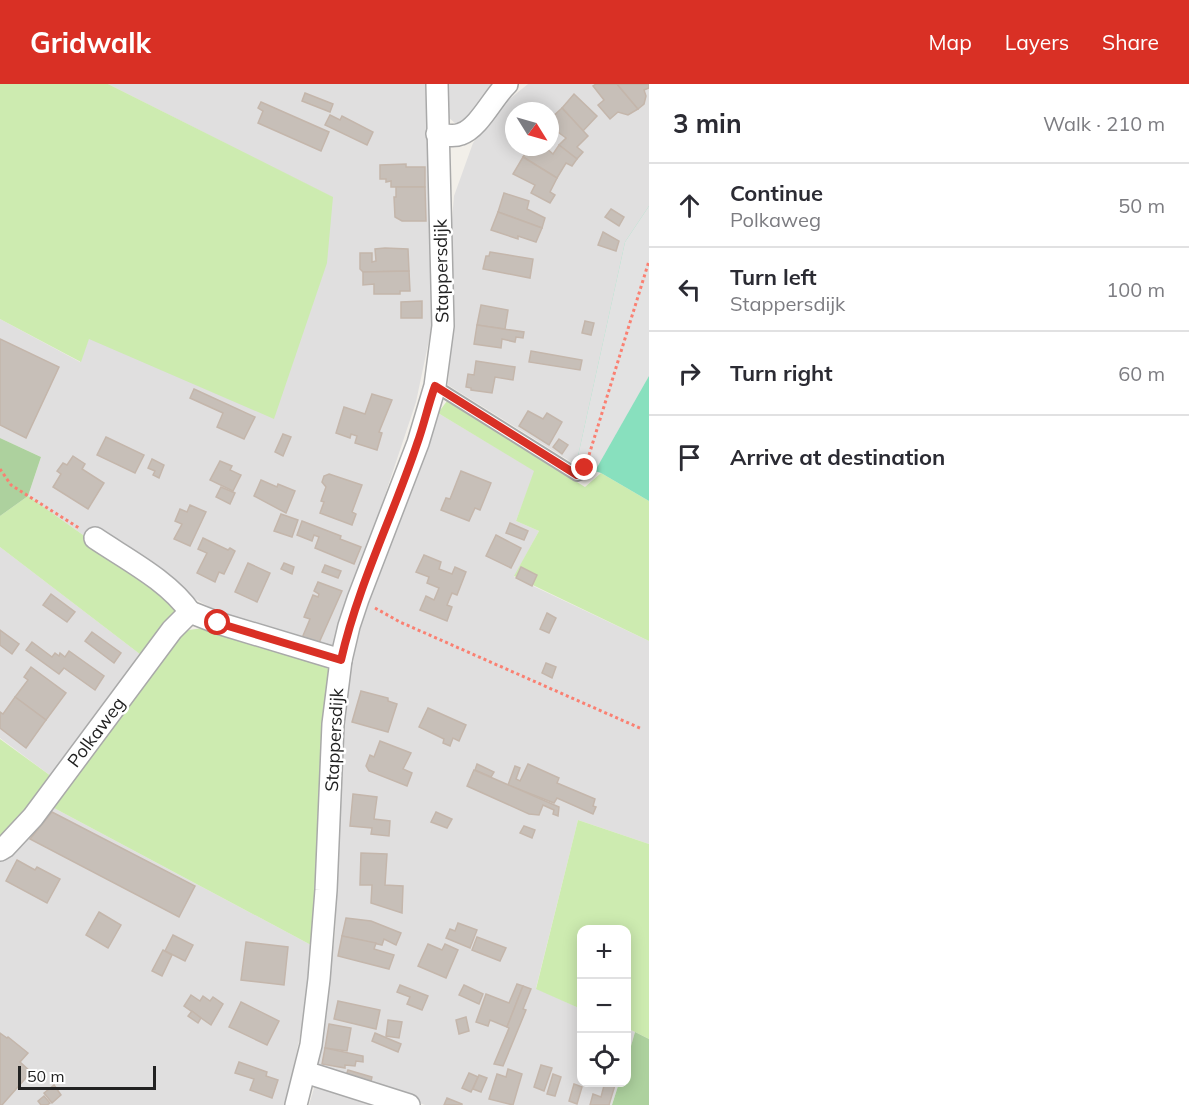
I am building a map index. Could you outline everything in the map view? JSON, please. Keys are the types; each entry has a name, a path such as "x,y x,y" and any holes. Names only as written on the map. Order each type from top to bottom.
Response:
{"street":[{"name":"Stappersdijk","path":"296,1105 305,1072 315,1016 324,933 333,724 341,660 358,599 418,443 435,386 443,326 437,84"},
{"path":"437,134 454,136 464,134 507,84"},
{"path":"95,538 170,589 182,599 190,612 218,623 341,660"},
{"name":"Polkaweg","path":"0,850 33,817 172,630 190,612"},
{"path":"305,1072 409,1105"}],"lane":[{"path":"435,386 577,475 585,468"}],"path":[{"path":"585,468 649,261"},
{"path":"0,469 10,485 95,538"},
{"path":"358,599 400,622 642,729"}],"shaded area":[{"path":"108,84 429,84 433,321 416,402 335,645 329,651 222,614 93,542 28,496 41,457 0,438 0,319 80,362 89,338 274,418 332,197"},
{"path":"446,84 495,84 469,115 457,125 446,115"},
{"path":"528,84 649,84 649,206 625,242 576,465 448,385 452,324 450,243 454,196 473,143 505,103 505,156 559,156 559,102 506,102"},
{"path":"649,206 649,376 595,471 576,465 625,242"},
{"path":"438,413 535,471 516,521 539,531 514,577 649,641 649,844 578,820 536,988 577,1007 577,1087 618,1087 612,1105 425,1105 319,1071 317,1062 335,934 343,727 352,657 366,610"},
{"path":"0,547 145,658 55,779 0,738"},
{"path":"54,808 311,945 304,1016 286,1105 0,1105 0,859 23,845"},
{"path":"631,1030 635,1032 631,1046"},
{"path":"315,1085 389,1105 309,1105"}],"green space":[{"path":"0,84 108,84 333,197 327,263 274,419 89,339 81,362 0,319"},
{"path":"649,206 649,501 601,473 576,465 625,242"},
{"path":"447,401 585,487 601,473 649,501 649,641 514,576 539,531 516,521 534,471 438,413"},
{"path":"0,438 41,457 28,496 0,516"},
{"path":"28,496 172,598 179,611 145,658 0,547 0,516"},
{"path":"203,628 330,670 318,884 311,945 54,808 177,638 189,630"},
{"path":"0,739 55,779 0,840"},
{"path":"578,820 649,844 649,1039 631,1030 631,925 577,925 577,1007 536,989"},
{"path":"635,1032 649,1039 649,1105 612,1105 618,1087 631,1087 631,1046"}],"building":[{"path":"617,84 638,109 628,115 618,112 610,119 598,105 604,100 593,86"},
{"path":"617,84 649,84 649,88 644,90 646,96 644,104 638,109"},
{"path":"305,93 333,104 330,112 302,101"},
{"path":"574,94 597,116 583,131 562,108"},
{"path":"261,102 329,132 321,151 258,123 263,111 258,108"},
{"path":"562,108 588,136 577,147 583,152 577,159 559,145 566,138 559,133 559,111"},
{"path":"330,115 340,120 342,116 373,132 367,145 325,125"},
{"path":"559,145 577,159 572,166 566,163 557,178 523,157 559,156"},
{"path":"523,157 557,178 550,192 555,195 550,203 531,193 535,185 513,174"},
{"path":"406,164 406,167 425,167 425,187 391,187 391,181 386,182 386,179 380,179 380,165"},
{"path":"396,187 425,187 426,221 402,221 395,217"},
{"path":"504,193 529,201 527,209 545,218 542,228 498,212"},
{"path":"611,209 624,217 619,226 605,217"},
{"path":"498,212 542,228 536,242 491,230"},
{"path":"603,232 619,241 616,251 598,245"},
{"path":"375,249 408,249 409,271 363,272 360,269 360,253 372,253 372,262 376,261"},
{"path":"490,252 533,259 530,278 483,269 486,256 489,256"},
{"path":"409,271 410,291 400,291 400,294 374,294 374,284 363,285 363,272"},
{"path":"422,301 422,318 401,318 401,302"},
{"path":"481,305 508,310 505,329 477,325"},
{"path":"585,321 594,323 591,335 582,333"},
{"path":"477,325 524,332 523,338 516,337 515,342 502,339 501,348 474,344"},
{"path":"0,339 59,367 26,438 0,425"},
{"path":"531,351 582,360 580,370 529,362"},
{"path":"476,361 515,367 513,380 495,377 492,393 471,390 466,387 468,374 474,375"},
{"path":"194,389 255,417 244,439 217,427 223,413 190,398"},
{"path":"372,394 392,400 379,432 382,433 377,450 355,443 357,436 351,434 350,438 336,433 344,407 365,414"},
{"path":"528,411 543,419 547,413 562,422 549,445 519,426"},
{"path":"283,434 291,437 283,456 275,452"},
{"path":"106,437 144,455 135,473 97,455"},
{"path":"559,439 568,445 562,454 553,447"},
{"path":"73,456 85,464 82,469 104,483 88,509 53,487 61,474 57,471 63,463 67,465"},
{"path":"152,459 164,465 159,478 153,475 155,471 148,468"},
{"path":"220,461 232,466 230,470 241,475 233,491 210,480"},
{"path":"461,471 491,483 480,510 475,508 469,521 441,510 446,498 450,499"},
{"path":"329,474 362,485 352,512 356,514 352,525 320,513 326,487 322,482 324,476"},
{"path":"261,480 295,491 286,513 254,496"},
{"path":"221,487 235,493 230,504 216,497"},
{"path":"190,505 206,512 190,546 174,539 182,524 175,521 180,509 187,512"},
{"path":"281,514 298,520 292,537 274,531"},
{"path":"302,521 341,536 340,539 361,547 354,564 315,548 319,537 314,535 312,541 297,535"},
{"path":"510,523 528,531 524,540 506,533"},
{"path":"496,535 521,548 511,568 486,556"},
{"path":"203,538 235,551 224,574 219,572 215,582 197,573 207,553 198,549"},
{"path":"424,555 441,562 439,569 452,574 455,567 466,572 457,595 452,593 447,605 452,607 447,621 420,610 426,596 434,600 439,588 427,583 429,577 416,572"},
{"path":"248,563 270,573 257,602 235,592"},
{"path":"284,563 294,567 292,574 281,569"},
{"path":"325,565 341,571 338,578 322,572"},
{"path":"521,567 537,575 532,586 516,578"},
{"path":"318,582 342,591 318,645 302,638 310,619 304,617 313,595 318,597 319,594 314,591"},
{"path":"51,594 75,612 67,622 43,605"},
{"path":"547,613 556,618 549,633 540,629"},
{"path":"0,630 19,644 12,654 0,645"},
{"path":"92,632 121,653 114,663 85,641"},
{"path":"32,642 52,657 55,653 59,656 60,653 65,657 69,651 104,676 95,690 64,668 59,674 26,650"},
{"path":"546,663 556,667 552,678 542,673"},
{"path":"31,667 66,693 46,720 15,697 28,680 24,677"},
{"path":"361,691 388,698 388,701 397,704 388,732 352,722"},
{"path":"15,697 46,720 26,748 0,728 0,712 3,714"},
{"path":"428,708 466,725 459,741 453,738 450,746 443,743 444,739 419,727"},
{"path":"380,741 411,753 403,769 412,773 407,786 369,771 366,766 370,755 374,757"},
{"path":"477,764 494,772 491,777 475,770"},
{"path":"528,764 559,778 557,783 595,799 593,806 596,807 593,814 557,798 554,803 508,785 515,766 520,768 516,779 520,781"},
{"path":"474,770 559,807 558,816 553,814 554,810 543,805 539,815 529,814 467,786"},
{"path":"353,794 377,797 374,819 390,821 389,836 371,834 372,828 350,826"},
{"path":"52,812 195,886 179,917 30,839"},
{"path":"436,812 452,819 447,828 431,822"},
{"path":"524,826 535,830 532,838 520,833"},
{"path":"361,853 387,854 385,885 403,886 402,913 371,903 372,885 360,885"},
{"path":"17,860 35,870 37,867 60,879 47,903 6,881"},
{"path":"99,912 121,925 108,948 86,935"},
{"path":"346,918 371,921 401,933 396,945 384,939 382,945 342,936"},
{"path":"458,923 477,930 470,948 446,938 450,929 455,931"},
{"path":"173,935 193,945 185,961 165,951"},
{"path":"342,936 376,943 374,949 394,955 389,969 338,956"},
{"path":"477,937 506,948 500,961 472,950"},
{"path":"246,942 288,947 284,985 241,980"},
{"path":"428,944 442,950 445,944 458,950 446,978 418,966"},
{"path":"163,950 172,955 162,976 152,971"},
{"path":"517,984 523,986 507,1027 490,1020 488,1026 476,1022 486,994 509,1003"},
{"path":"400,985 428,996 422,1010 407,1004 410,997 397,992"},
{"path":"464,985 483,994 479,1004 459,995"},
{"path":"523,986 531,989 523,1009 526,1010 503,1066 494,1064 509,1028 507,1027"},
{"path":"191,995 200,1001 203,996 210,1001 213,997 223,1004 211,1025 184,1006"},
{"path":"338,1001 380,1010 376,1029 334,1019"},
{"path":"241,1002 279,1021 267,1045 229,1027"},
{"path":"192,1011 201,1018 198,1023 188,1016"},
{"path":"466,1017 469,1031 459,1034 456,1020"},
{"path":"388,1020 402,1022 399,1038 386,1036"},
{"path":"329,1024 351,1028 347,1051 325,1048"},
{"path":"0,1033 28,1053 20,1062 31,1072 2,1105 0,1105"},
{"path":"375,1033 401,1044 398,1052 372,1041"},
{"path":"325,1048 363,1056 363,1062 356,1061 355,1066 345,1065 345,1068 322,1064"},
{"path":"239,1062 267,1072 266,1076 278,1080 272,1098 250,1090 254,1079 235,1073"},
{"path":"541,1065 552,1068 544,1091 534,1087"},
{"path":"508,1069 522,1074 513,1105 489,1099 497,1074 506,1077"},
{"path":"348,1070 372,1077 370,1085 345,1078"},
{"path":"469,1073 478,1077 471,1092 462,1088"},
{"path":"553,1074 561,1077 555,1096 547,1094"},
{"path":"479,1075 487,1078 481,1092 473,1089"},
{"path":"574,1084 582,1087 577,1104 569,1101"},
{"path":"54,1085 61,1095 52,1103 44,1093"},
{"path":"604,1087 614,1087 609,1105 590,1105 593,1094 601,1097"},
{"path":"44,1096 50,1103 41,1105 38,1101"},
{"path":"447,1098 462,1104 462,1105 444,1105"}],"route":[{"path":"218,623 341,660 358,599 418,443 435,386 577,475 585,468"}]}
